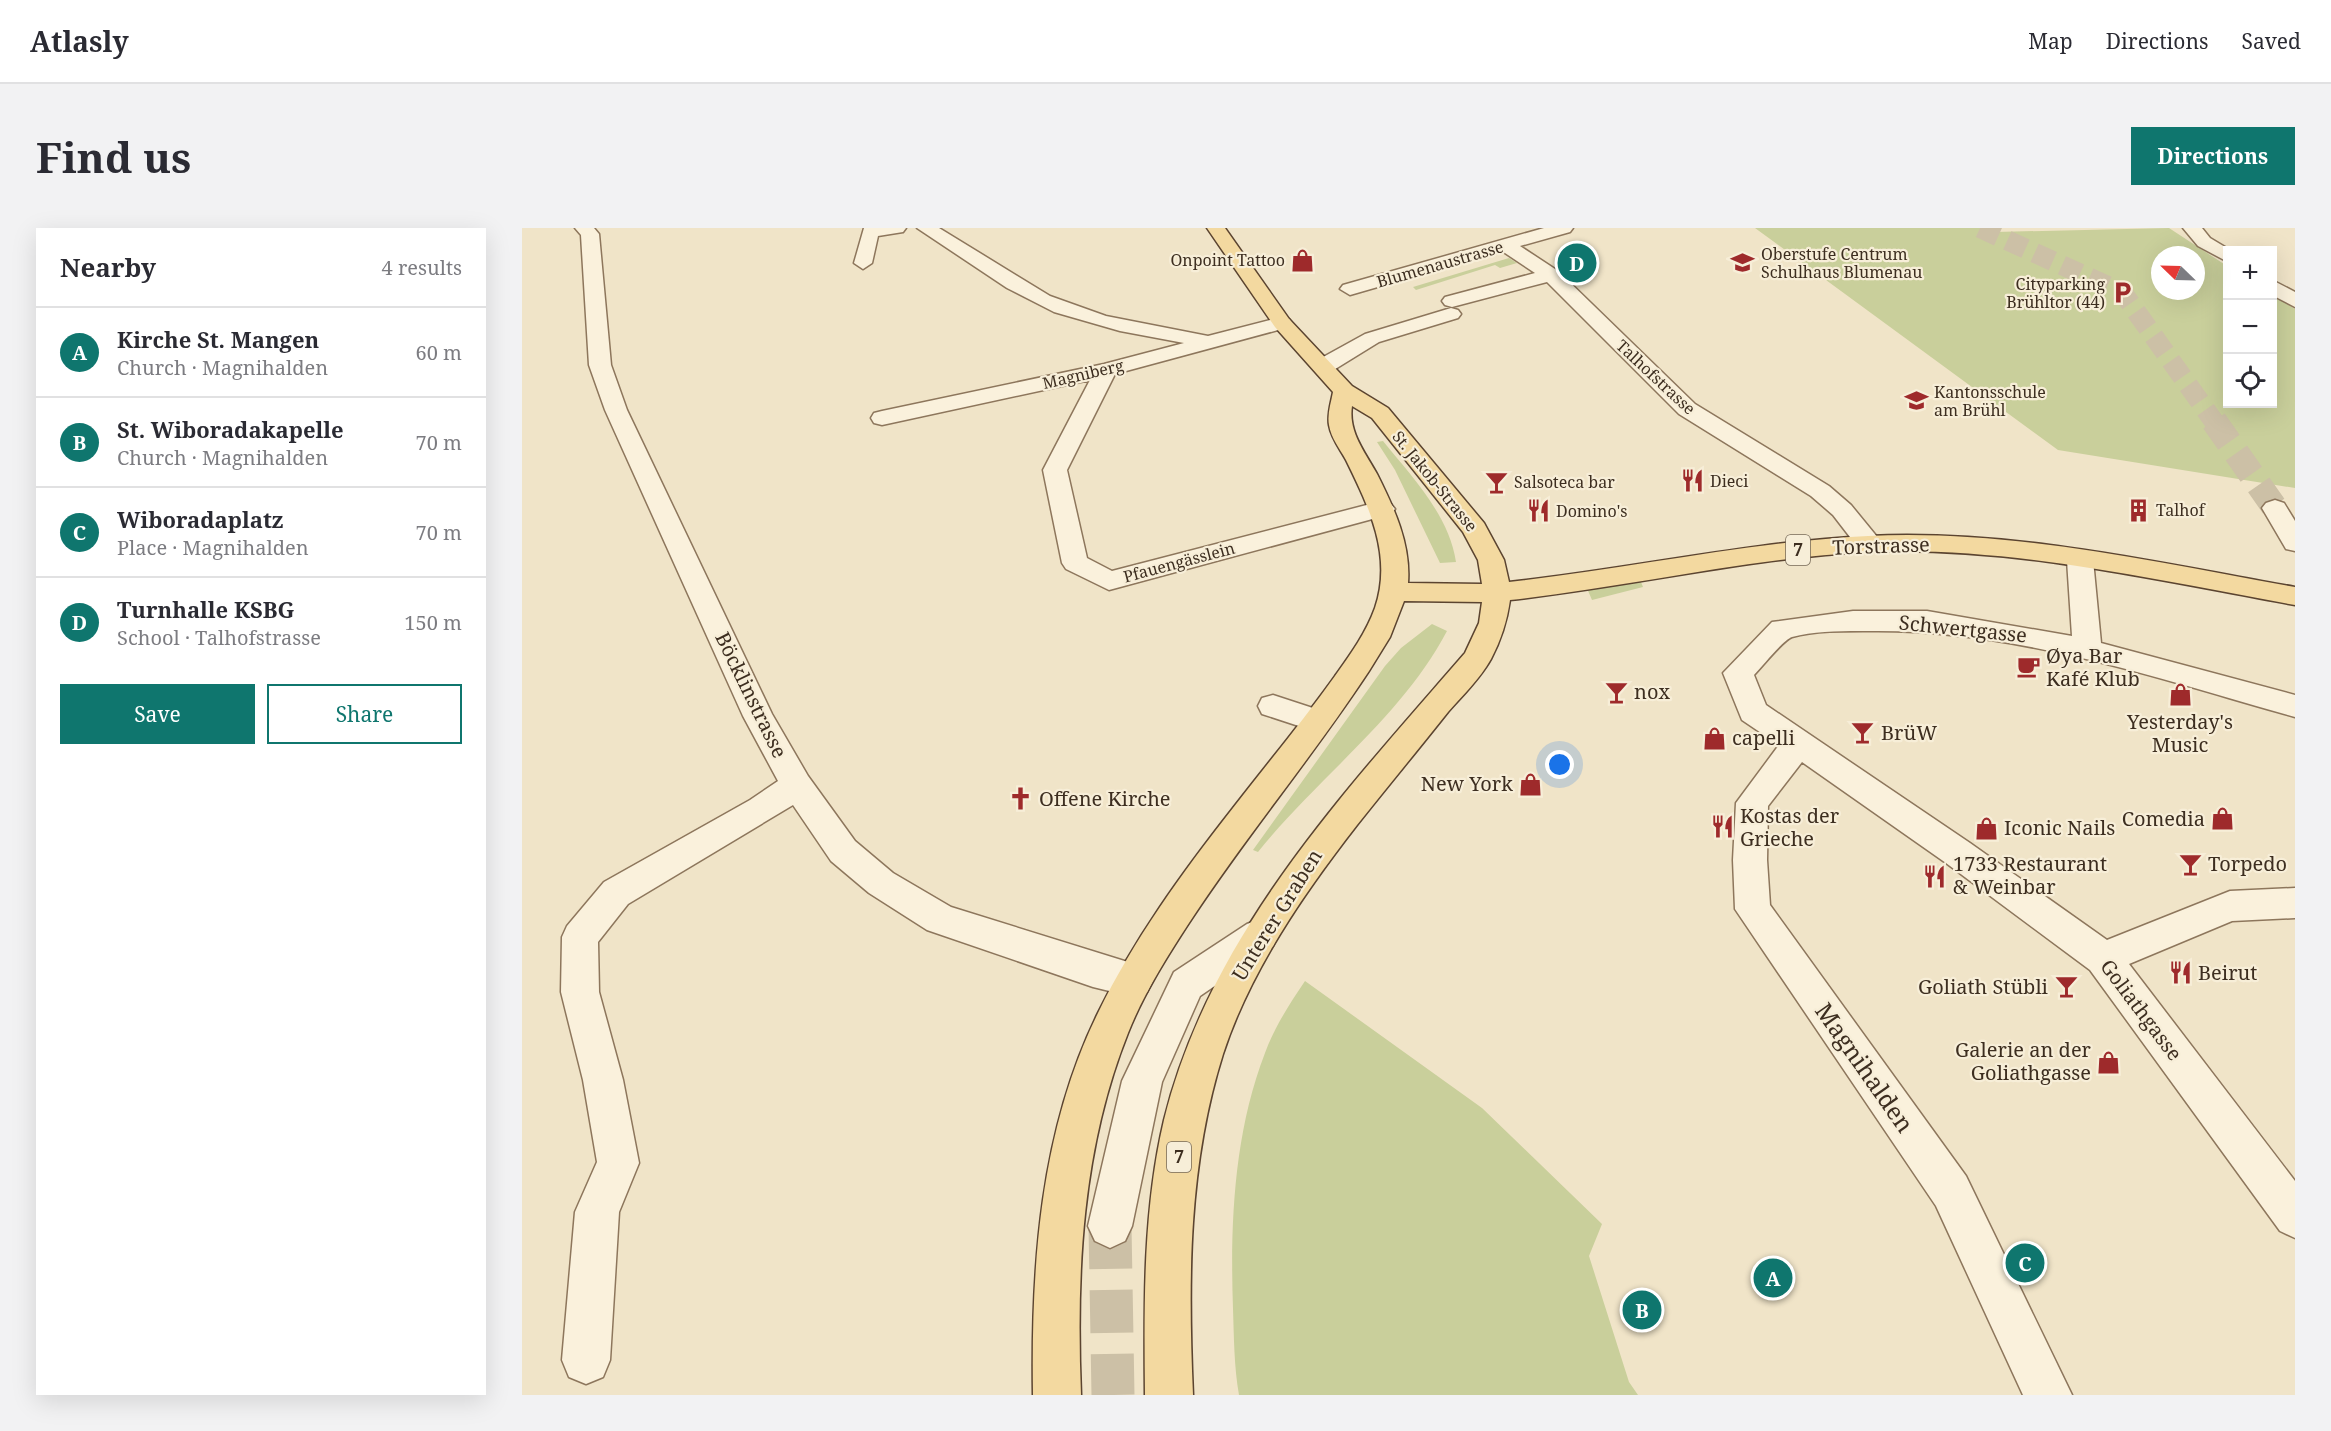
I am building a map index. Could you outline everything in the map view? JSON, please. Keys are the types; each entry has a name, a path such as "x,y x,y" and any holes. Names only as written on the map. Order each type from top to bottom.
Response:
{"main road":[{"name":"St. Jakob-Strasse","path":"1216,228 1282,323 1324,366 1344,391 1380,413 1475,529 1491,560 1497,592"},
{"path":"1057,1395 1054,1323 1057,1258 1064,1203 1085,1097 1106,1037 1134,980 1217,853 1317,721 1378,630 1393,592 1395,550 1382,509 1340,424 1344,391"},
{"name":"Torstrasse","path":"1393,592 1497,592 1792,550 1869,544 1932,543 2080,560 2295,596"},
{"name":"Unterer Graben","path":"1168,1395 1172,1198 1185,1119 1201,1063 1227,996 1260,935 1320,846 1476,658 1493,623 1497,592"}],"street":[{"name":"Böcklinstrasse","path":"584,228 590,234 600,365 616,410 758,716 797,785 843,851 881,883 940,919 1093,970 1134,980"},
{"path":"863,263 870,232 897,228"},
{"path":"926,228 1046,301 1154,333 1209,341"},
{"name":"Blumenaustrasse","path":"1350,289 1564,228"},
{"path":"2192,228 2205,242 2223,254"},
{"name":"Talhofstrasse","path":"1505,245 1551,275 1687,410 1820,491 1842,510 1869,544"},
{"path":"1324,366 1372,338 1452,307 1551,275"},
{"path":"2277,289 2295,301"},
{"name":"Magniberg","path":"882,418 1106,370 1282,323"},
{"path":"1118,343 1174,335"},
{"name":"Pfauengässlein","path":"1106,370 1055,470 1075,563 1109,581 1235,557 1382,509"},
{"path":"2275,508 2295,543"},
{"path":"2080,560 2087,649"},
{"name":"Schwertgasse","path":"1799,742 1753,712 1738,673 1782,629 1853,621 1927,621 2027,636 2087,649 2295,706"},
{"path":"1273,706 1317,721"},
{"name":"Goliathgasse","path":"1799,742 2103,958 2295,1216"},
{"name":"Magnihalden","path":"1799,742 1752,803 1750,860 1753,909 1951,1191 2048,1395"},
{"path":"586,1360 597,1212 618,1163 603,1080 580,992 580,937 616,892 762,809 797,785"},
{"path":"2103,958 2229,906 2295,903"},
{"path":"1110,1226 1142,1081 1187,984 1260,935"}],"green space":[{"path":"1755,228 1982,228 1995,232 2169,228 2196,246 2151,246 2151,300 2205,300 2205,252 2223,263 2223,408 2277,408 2277,298 2295,309 2295,488 2058,450"},
{"path":"1509,258 1517,263 1500,268 1495,265 1416,290 1413,287"},
{"path":"1383,441 1428,497 1446,528 1456,562 1440,563 1395,470 1377,442"},
{"path":"1639,577 1643,587 1592,600 1586,586"},
{"path":"1432,624 1447,631 1407,691 1258,852 1253,850 1385,666 1401,648"},
{"path":"1305,981 1482,1108 1602,1224 1589,1256 1629,1382 1638,1395 1239,1395 1234,1341 1232,1244 1240,1146 1246,1115 1265,1053 1288,1007"}],"tunnel":[{"path":"1980,228 2123,293 2215,423"},
{"path":"2214,421 2275,508"},
{"path":"1110,1226 1113,1395"}],"place":[{"name":"Onpoint Tattoo","path":"1303,260"},
{"name":"Turnhalle KSBG","path":"1577,263"},
{"name":"Oberstufe Centrum Schulhaus Blumenau","path":"1743,263"},
{"name":"Cityparking Brühltor (44)","path":"2123,293"},
{"name":"Kantonsschule am Brühl","path":"1916,401"},
{"name":"Dieci","path":"1692,481"},
{"name":"Salsoteca bar","path":"1496,482"},
{"name":"Talhof","path":"2138,510"},
{"name":"Domino's","path":"1538,511"},
{"name":"Øya Bar Kafé Klub","path":"2028,667"},
{"name":"nox","path":"1616,692"},
{"name":"Yesterday's Music","path":"2180,695"},
{"name":"BrüW","path":"1863,733"},
{"name":"capelli","path":"1714,738"},
{"name":"New York","path":"1531,784"},
{"name":"Offene Kirche","path":"1021,799"},
{"name":"Comedia","path":"2223,819"},
{"name":"Kostas der Grieche","path":"1722,827"},
{"name":"Iconic Nails","path":"1986,828"},
{"name":"Torpedo","path":"2190,864"},
{"name":"1733 Restaurant & Weinbar","path":"1935,876"},
{"name":"Beirut","path":"2180,973"},
{"name":"Goliath Stübli","path":"2066,987"},
{"name":"Galerie an der Goliathgasse","path":"2109,1062"},
{"name":"Wiboradaplatz","path":"2025,1263"},
{"name":"Kirche St. Mangen","path":"1773,1278"},
{"name":"St. Wiboradakapelle","path":"1642,1310"}]}
